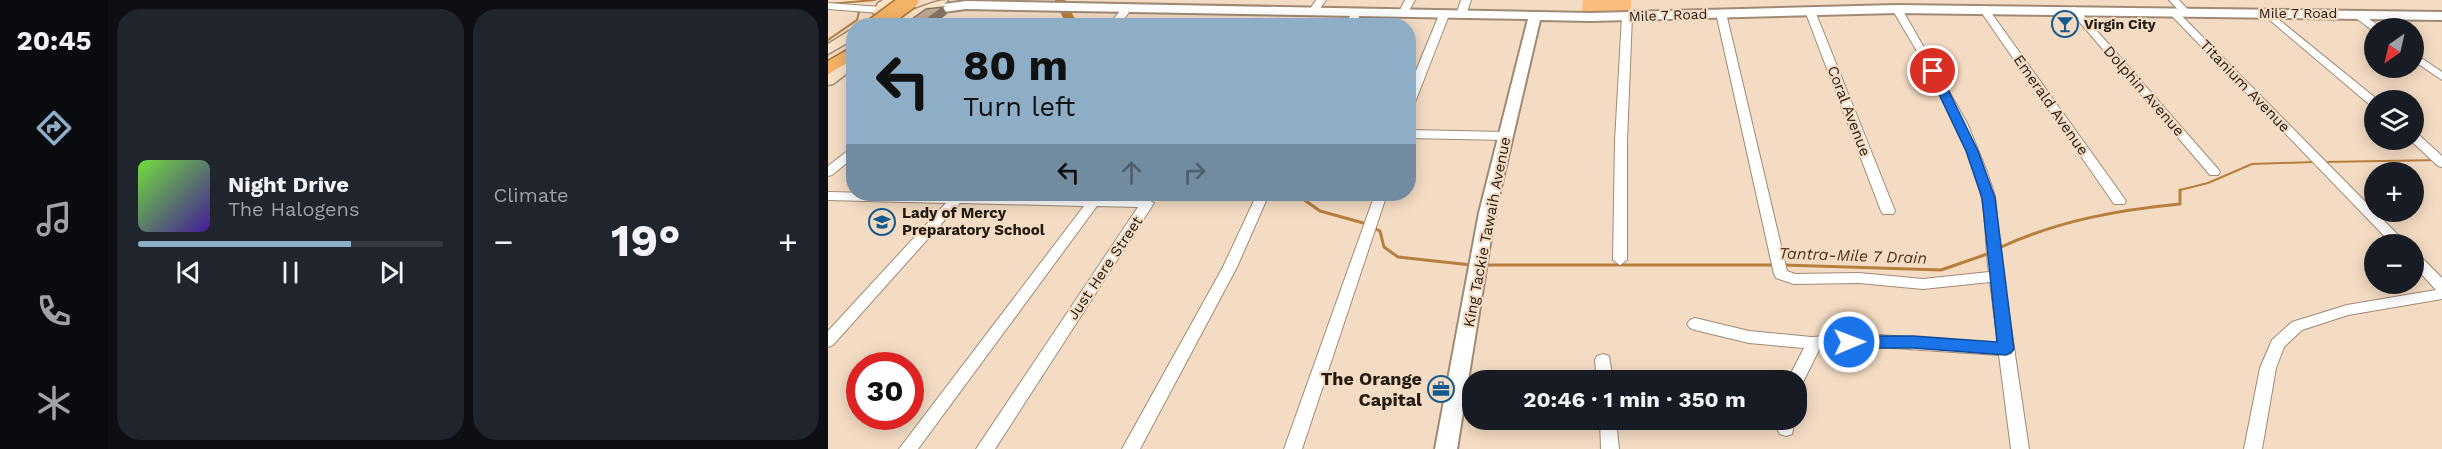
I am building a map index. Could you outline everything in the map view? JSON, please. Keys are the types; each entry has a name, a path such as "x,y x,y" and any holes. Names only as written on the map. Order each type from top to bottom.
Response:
{"highway":[{"path":"884,12 926,5"},
{"path":"884,12 911,8"},
{"path":"828,59 846,47"},
{"path":"828,69 846,57"}],"main road":[{"path":"911,8 944,0"},
{"path":"828,50 846,38"},
{"path":"828,81 846,67"}],"street":[{"path":"944,0 966,5"},
{"path":"1313,12 1321,0"},
{"path":"1403,14 1410,0"},
{"path":"1461,15 1467,0"},
{"path":"1567,16 1571,1"},
{"path":"926,5 966,5"},
{"name":"Mile 7 Road","path":"966,5 1535,16 1896,9 2178,9 2442,16"},
{"path":"828,6 884,12"},
{"path":"1119,18 1127,8"},
{"path":"1896,9 1933,71 1979,167 1989,198 1994,261 2020,449"},
{"name":"Emerald Avenue","path":"1984,9 2119,201"},
{"name":"Titanium Avenue","path":"2178,9 2327,170 2390,234"},
{"name":"Dolphin Avenue","path":"2074,10 2214,172"},
{"name":"Coral Avenue","path":"1810,11 1888,211"},
{"path":"1353,18 1356,13"},
{"path":"1721,13 1740,92 1746,133 1760,178 1779,269 1794,279 1859,278 1923,284 1994,261"},
{"path":"2267,13 2364,95"},
{"path":"2356,14 2364,20"},
{"path":"1416,85 1444,15"},
{"name":"King Tackie Tawaih Avenue","path":"1446,449 1505,136 1535,16"},
{"path":"1620,260 1621,141 1627,16"},
{"path":"2424,64 2442,77"},
{"path":"1416,134 1505,136"},
{"path":"2424,146 2439,160"},
{"path":"828,172 846,157"},
{"name":"Just Here Street","path":"828,196 846,196"},
{"path":"828,341 954,201"},
{"path":"908,449 1094,201"},
{"name":"Just Here Street","path":"985,449 1147,206 1144,202 1135,201"},
{"path":"1131,449 1230,267 1260,201"},
{"path":"1293,449 1379,201"},
{"path":"2424,268 2442,287"},
{"path":"2253,449 2268,368 2278,344 2296,326 2347,310 2442,294"},
{"path":"1695,324 1749,337 1815,343 1863,340 2006,349"},
{"path":"1801,370 1815,343"},
{"path":"1603,360 1604,370"},
{"path":"1609,430 1610,449"}],"shaded area":[{"path":"1583,0 1631,0 1631,11 1582,11"}],"building":[{"path":"943,7 928,18 913,18 926,9"}],"waterway":[{"path":"828,4 875,0"},
{"path":"1060,1 1069,18"},
{"path":"854,10 859,12 858,18"},
{"path":"828,40 846,28"},
{"name":"Tantra-Mile 7 Drain","path":"2324,162 2442,160"},
{"name":"Tantra-Mile 7 Drain","path":"1999,248 2043,231 2088,218 2180,204 2180,190 2208,183 2252,164 2314,162"},
{"name":"Tantra-Mile 7 Drain","path":"1306,201 1320,211 1367,224"},
{"name":"Tantra-Mile 7 Drain","path":"1372,227 1380,231 1384,247 1398,257 1471,265"},
{"name":"Tantra-Mile 7 Drain","path":"1784,265 1941,270 1990,253"},
{"name":"Tantra-Mile 7 Drain","path":"1484,265 1774,265"}],"place":[{"name":"Virgin City","path":"2065,24"},
{"name":"Lady of Mercy Preparatory School","path":"882,222"},
{"name":"The Orange Capital","path":"1441,389"}],"route":[{"path":"1849,342 1863,340 1913,342 2006,349 1992,245 1989,198 1972,151 1933,71"}]}
